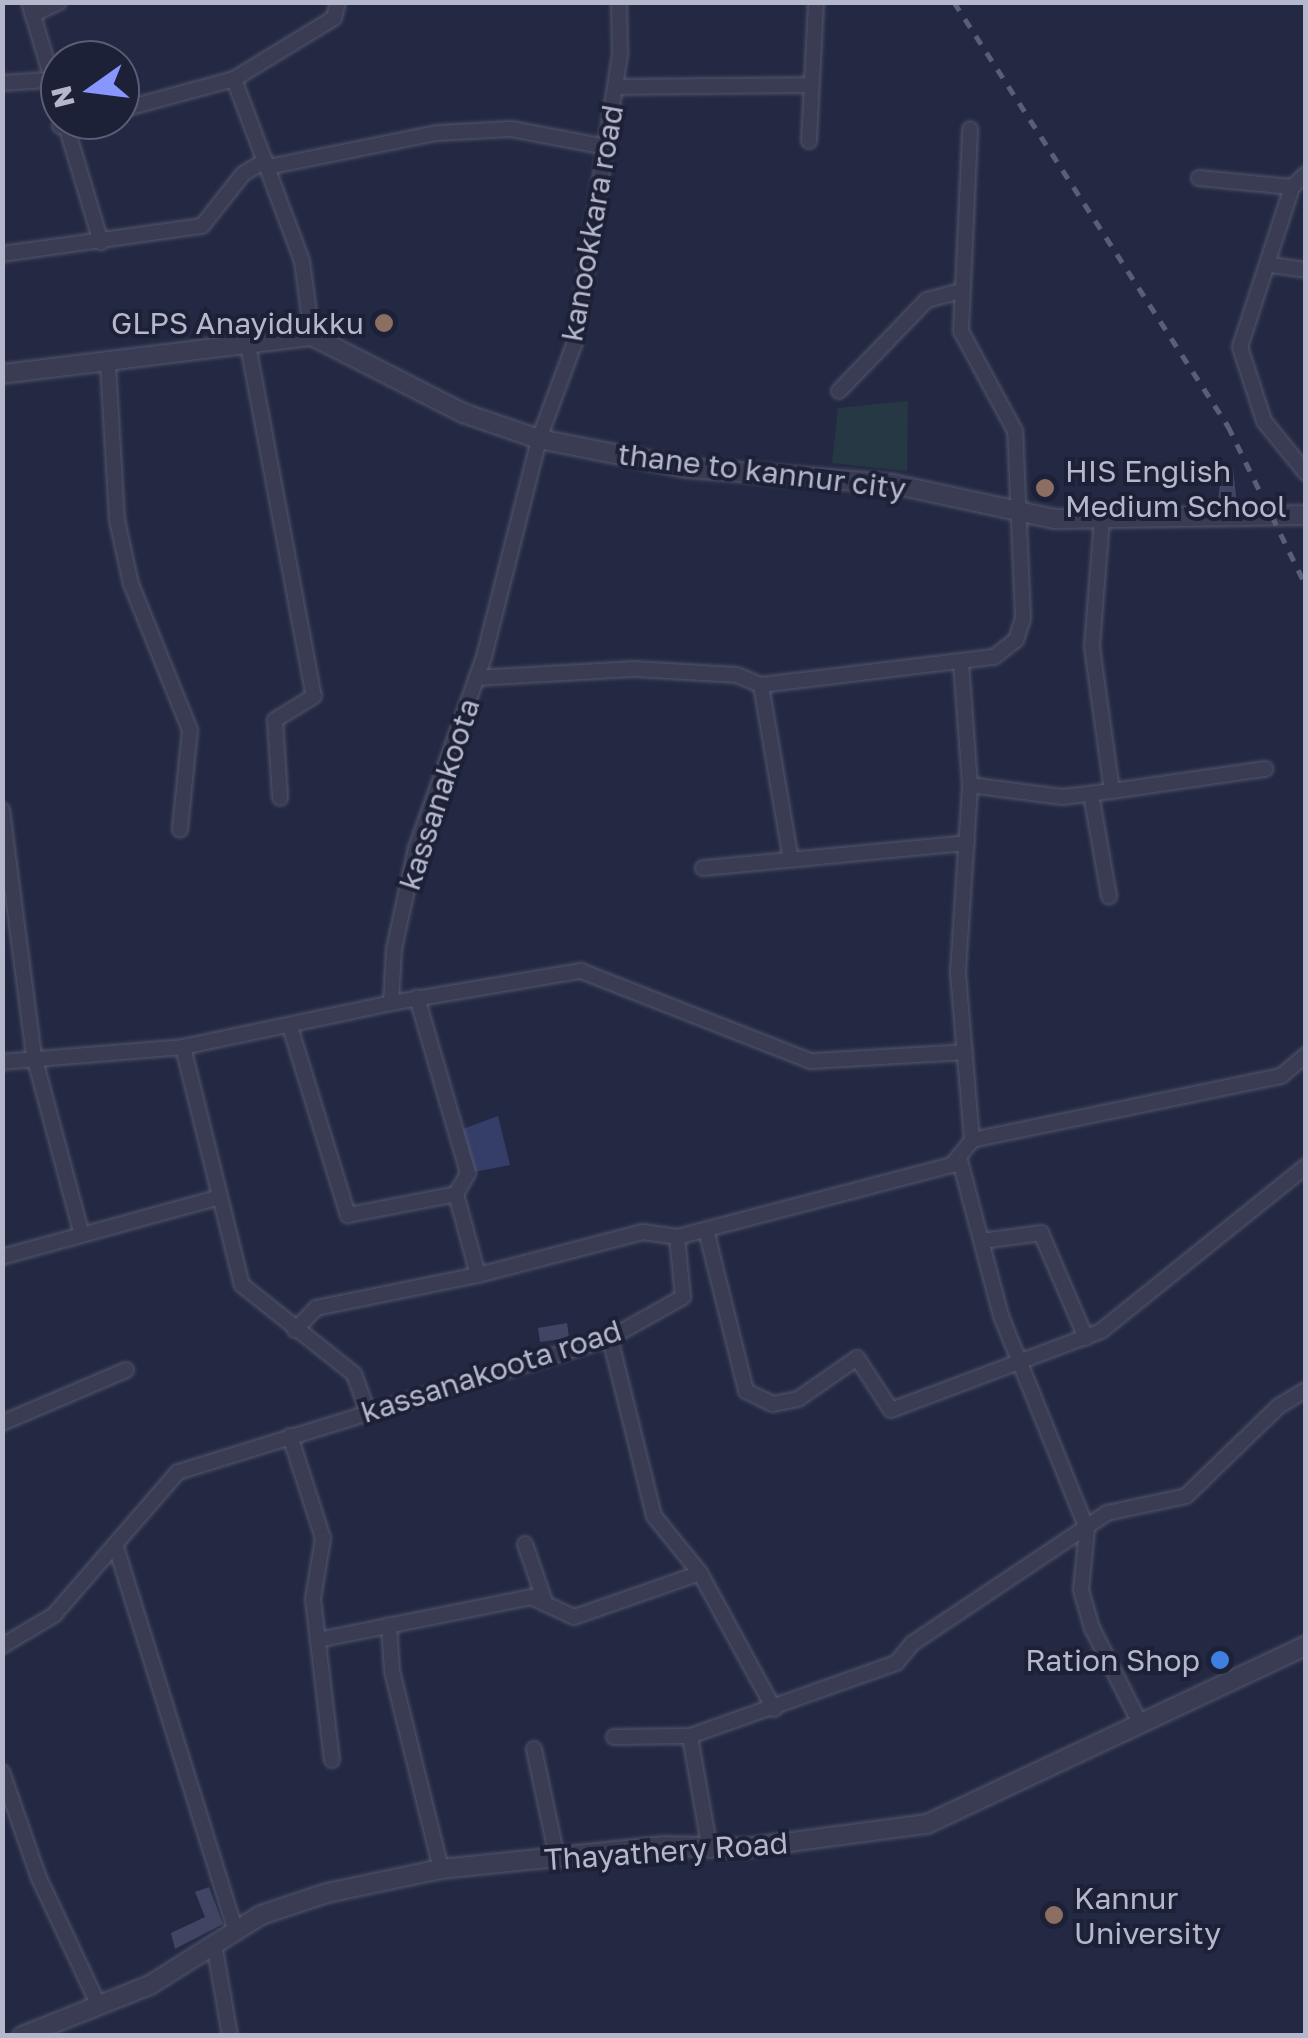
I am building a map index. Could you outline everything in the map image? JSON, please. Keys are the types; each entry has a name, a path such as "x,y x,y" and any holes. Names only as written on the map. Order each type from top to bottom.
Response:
{"street":[{"path":"40,51 30,9 59,2"},
{"path":"140,105 234,79 334,18 338,2"},
{"name":"kanookkara road","path":"539,439 575,342 616,88 618,2"},
{"path":"808,141 816,2"},
{"path":"2,374 312,336 302,261 234,79"},
{"path":"2,82 40,80"},
{"path":"616,88 810,86"},
{"path":"2,254 208,224 243,174 267,164 437,133 511,129 607,148"},
{"path":"476,678 634,669 738,675 761,685 994,657 1016,640 1023,618 1015,432 961,331 960,291 971,236 970,130"},
{"path":"65,140 101,242"},
{"path":"1306,174 1292,187 1241,354 1264,421 1306,473"},
{"path":"1200,178 1292,187"},
{"path":"1271,265 1306,270"},
{"path":"840,391 927,300 960,291"},
{"name":"thane to kannur city","path":"312,336 463,413 539,439 688,468 893,484 1018,511 1102,519 1306,514"},
{"path":"248,345 314,696 275,720 280,798"},
{"path":"108,364 117,520 131,584 190,730 180,829"},
{"name":"kassanakoota","path":"391,1002 394,949 416,848 476,678 539,439"},
{"path":"1102,519 1092,646 1112,792"},
{"path":"961,662 970,784 958,972 972,1140"},
{"path":"761,685 790,855"},
{"path":"970,784 1091,794 1265,768"},
{"path":"1091,794 1109,896"},
{"path":"2,810 9,901 34,1056 82,1236"},
{"path":"704,868 790,855 967,843"},
{"path":"2,1062 34,1056 183,1047 291,1030 391,1002 581,971 811,1060 965,1052"},
{"path":"418,997 468,1174 456,1194 478,1275"},
{"path":"291,1030 348,1214 456,1194"},
{"path":"183,1047 216,1198 242,1285 354,1374 367,1409"},
{"path":"295,1330 316,1308 478,1275 644,1232 677,1237 706,1230 959,1157 972,1140 1282,1076 1306,1055"},
{"path":"959,1157 1019,1368 1087,1528 1081,1590 1138,1719"},
{"path":"706,1230 746,1391 773,1404 798,1398 857,1358 891,1410 948,1384 1019,1368 1086,1338 1134,1310 1262,1195 1306,1166"},
{"path":"2,1257 216,1198"},
{"path":"982,1241 1041,1233 1086,1338"},
{"name":"kassanakoota road","path":"2,1646 54,1615 117,1550 178,1472 367,1409 610,1338 683,1296 677,1237"},
{"path":"610,1338 640,1479 666,1535 700,1573 774,1709"},
{"path":"2,1423 126,1370"},
{"path":"614,1738 690,1736 896,1663 912,1642 1087,1528 1134,1504 1186,1496 1306,1390"},
{"path":"290,1436 322,1538 313,1599 332,1760"},
{"path":"526,1544 544,1599 563,1618 700,1573"},
{"path":"117,1550 234,1928"},
{"path":"318,1640 544,1599"},
{"path":"389,1625 392,1671 441,1869"},
{"name":"Thayathery Road","path":"22,2036 99,2006 215,1949 234,1928 327,1893 441,1869 557,1857 710,1850 928,1824 1138,1719 1306,1646"},
{"path":"690,1736 710,1850"},
{"path":"534,1749 557,1857"},
{"path":"2,1772 39,1878 99,2006"},
{"path":"215,1949 230,2036"}],"shaded area":[{"path":"908,401 907,471 832,463 838,408"}],"water":[{"path":"498,1116 510,1165 474,1172 460,1130"}],"building":[{"path":"1233,469 1237,504 1218,503 1221,470"},
{"path":"567,1323 569,1338 540,1342 538,1328"},
{"path":"209,1887 223,1924 175,1949 171,1933 205,1917 195,1892"}],"railway":[{"path":"954,2 1228,426 1306,586"}],"place":[{"name":"GLPS Anayidukku","path":"384,323"},
{"name":"HIS English Medium School","path":"1045,488"},
{"name":"Ration Shop","path":"1220,1660"},
{"name":"Kannur University","path":"1054,1915"}]}
